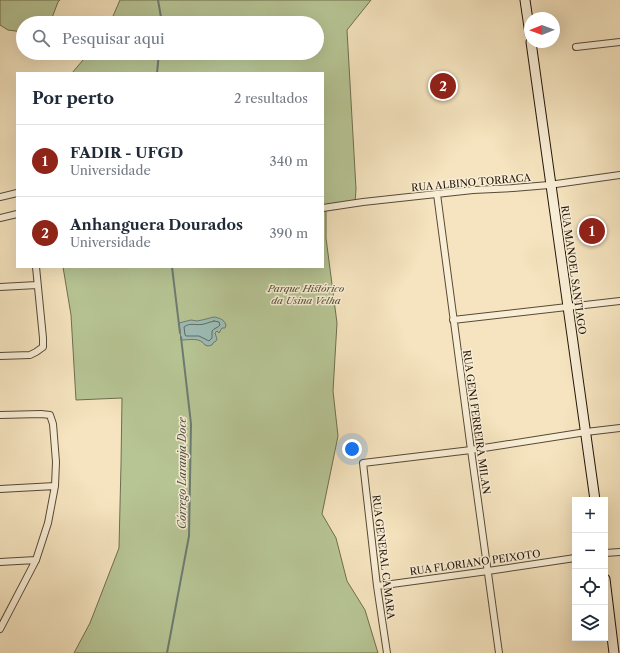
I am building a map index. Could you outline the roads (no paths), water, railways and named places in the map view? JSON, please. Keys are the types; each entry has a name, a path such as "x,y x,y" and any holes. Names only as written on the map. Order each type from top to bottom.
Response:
{"street":[{"path":"525,0 527,12"},
{"path":"576,47 620,42"},
{"name":"RUA MANOEL SANTIAGO","path":"532,48 595,497"},
{"name":"RUA ALBINO TORRACA","path":"324,208 362,202 473,190 513,188 620,175"},
{"path":"0,197 16,193"},
{"name":"RUA GENI FERREIRA MILAN","path":"437,194 499,653"},
{"path":"0,218 16,214"},
{"path":"0,356 30,355 42,346 44,338 36,268"},
{"path":"0,287 37,285"},
{"path":"453,320 620,301"},
{"path":"0,416 50,415 53,424 56,462 55,486 48,523 36,560 2,621 0,629"},
{"path":"471,450 620,428"},
{"name":"RUA GENERAL CAMARA","path":"387,653 362,463 471,450"},
{"path":"0,489 55,486"},
{"path":"608,553 620,552"},
{"name":"RUA FLORIANO PEIXOTO","path":"377,586 572,558"},
{"path":"0,562 36,560"},
{"path":"608,604 614,653"}],"water":[{"path":"214,317 223,320 226,325 225,328 222,328 219,333 217,331 215,333 217,339 212,345 208,346 203,342 191,339 181,340 179,323"}],"waterway":[{"name":"Córrego Laranja Doce","path":"158,0 161,16"},
{"name":"Córrego Laranja Doce","path":"157,72 158,60"},
{"name":"Córrego Laranja Doce","path":"172,268 180,333"},
{"name":"Córrego Laranja Doce","path":"167,653 189,536 191,424 181,337"}],"place":[{"name":"Anhanguera Dourados","path":"443,86"},
{"name":"FADIR - UFGD","path":"592,231"}],"park label":[{"name":"Parque Histórico da Usina Velha","path":"306,294"}]}
